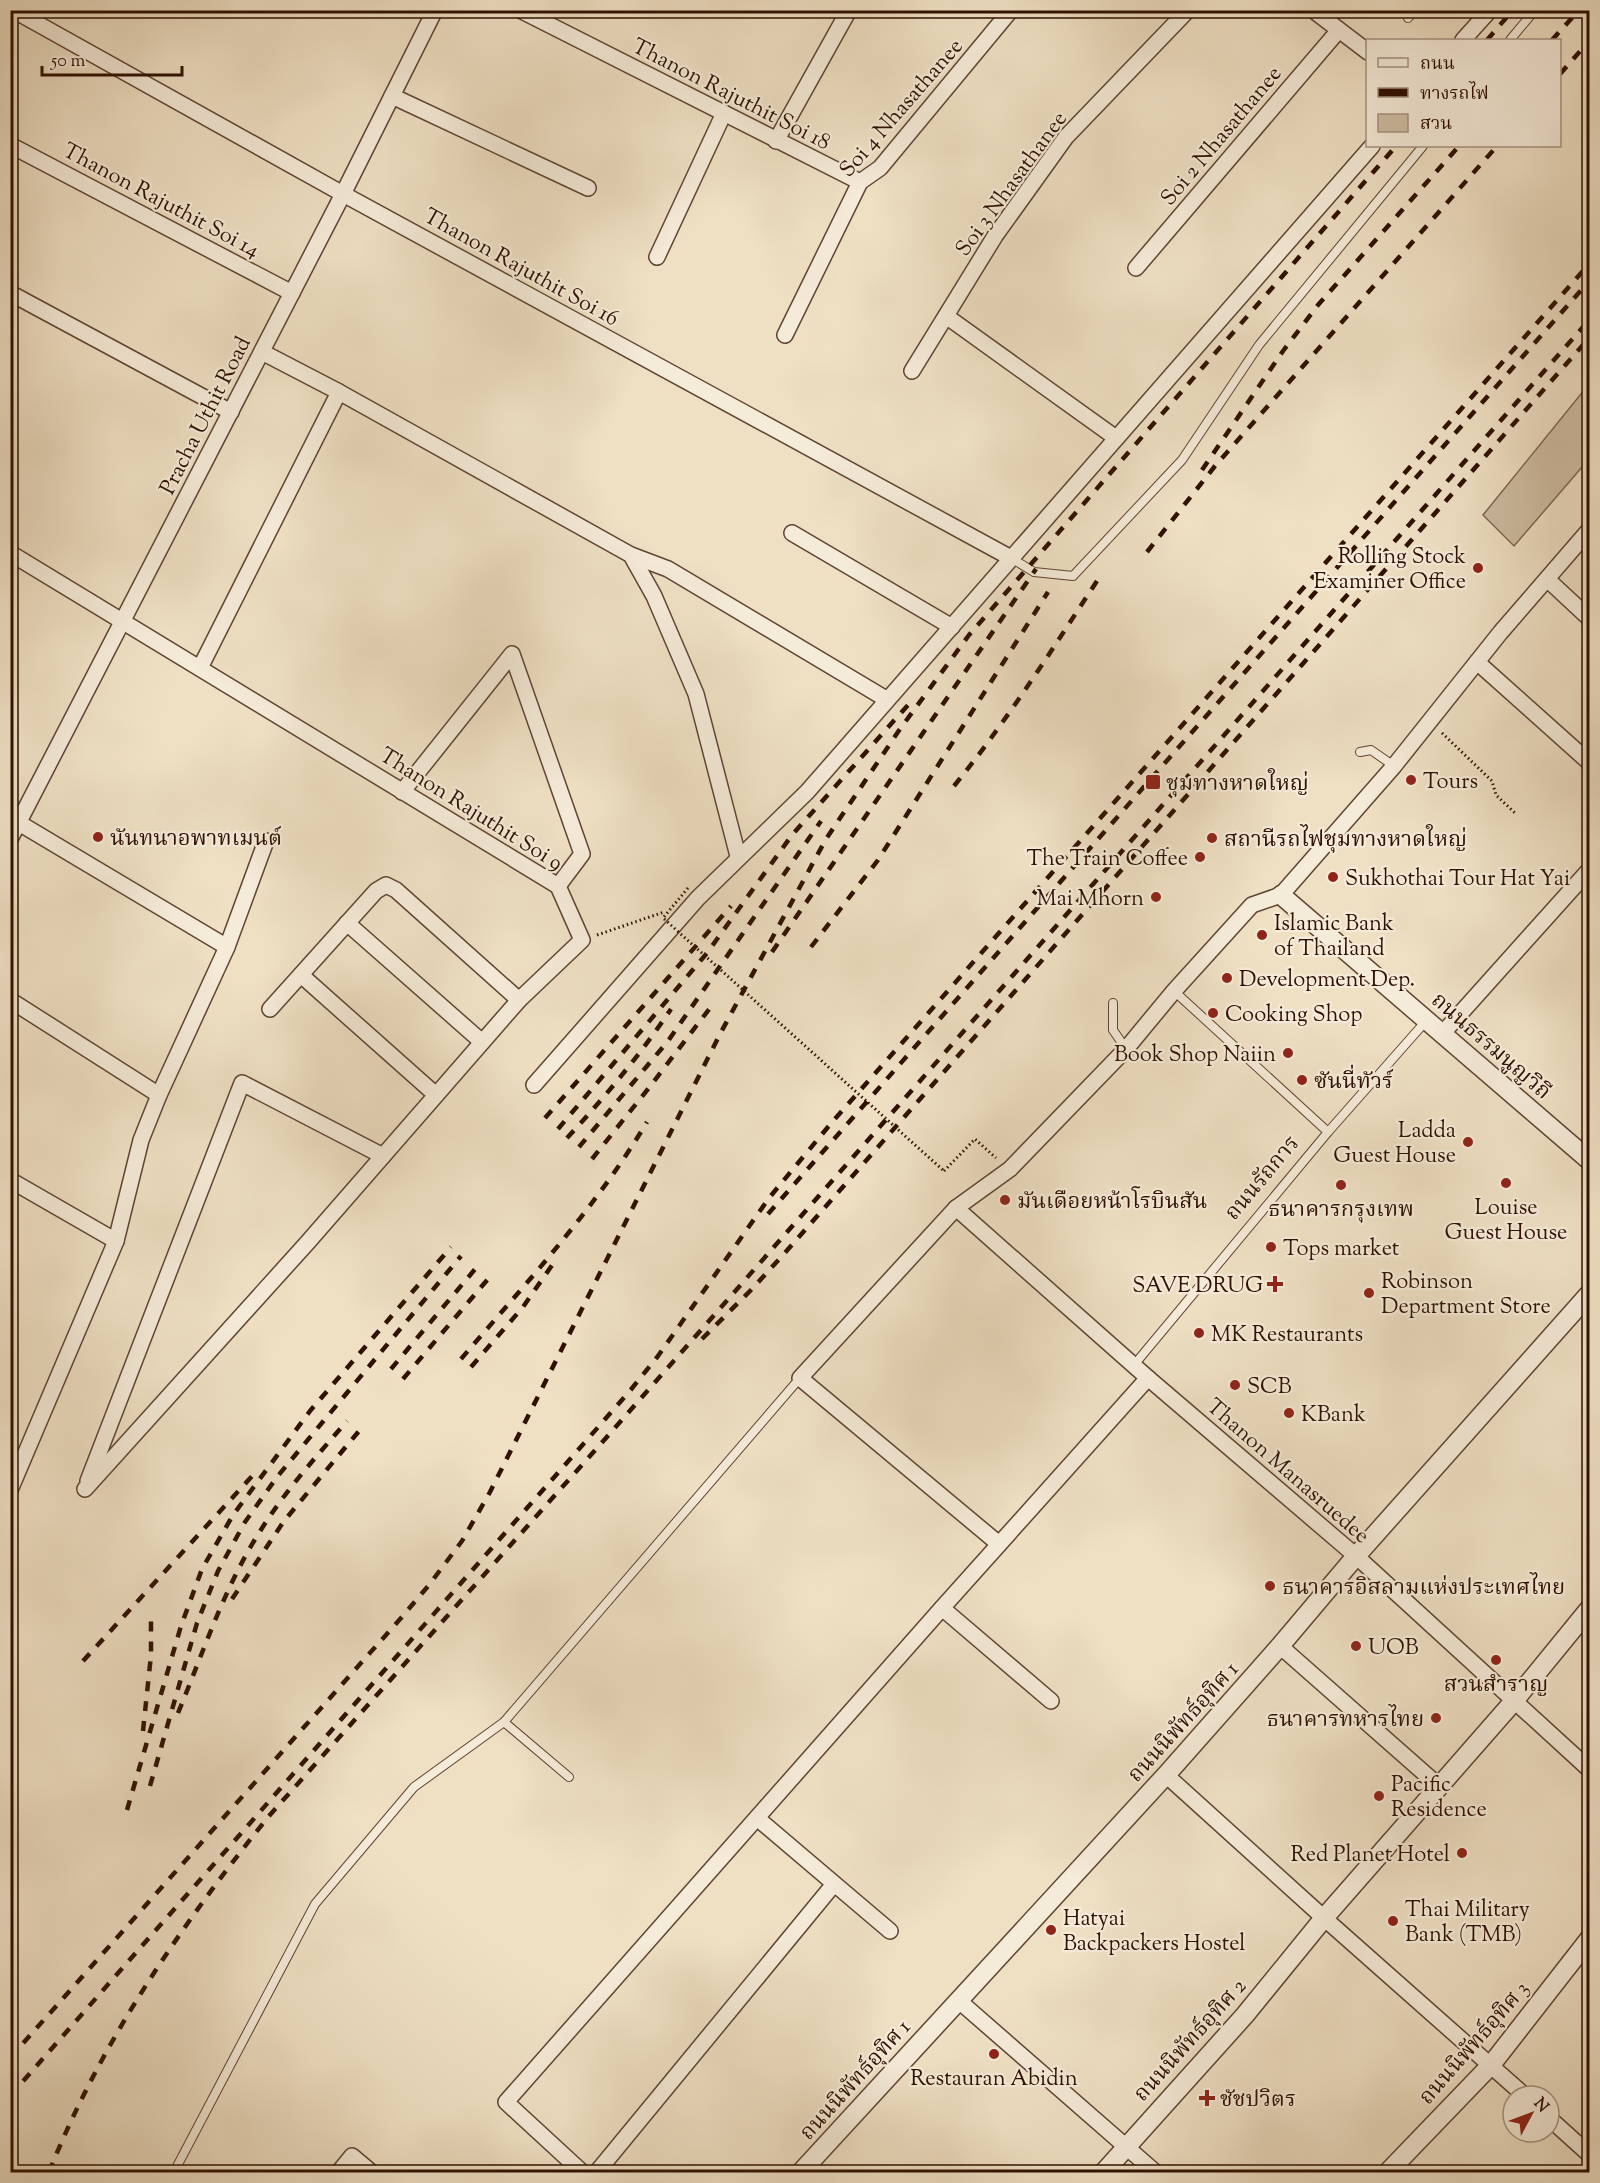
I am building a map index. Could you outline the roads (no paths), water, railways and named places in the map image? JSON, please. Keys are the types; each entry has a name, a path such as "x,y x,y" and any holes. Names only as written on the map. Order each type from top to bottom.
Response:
{"street":[{"name":"Thanon Rajuthit Soi 16","path":"13,10 343,194 1011,558"},
{"name":"Pracha Uthit Road","path":"10,839 262,352 435,10"},
{"name":"Thanon Rajuthit Soi 18","path":"520,10 860,182"},
{"path":"776,141 849,10"},
{"name":"Soi 4 Nhasathanee","path":"785,335 860,182 880,168 1011,10"},
{"name":"Soi 3 Nhasathanee","path":"912,371 996,236 1066,137 1188,10"},
{"path":"1313,10 1366,50"},
{"path":"1464,39 1490,10"},
{"name":"Soi 2 Nhasathanee","path":"1136,268 1339,30"},
{"path":"392,96 588,188"},
{"path":"657,257 724,113"},
{"name":"Thanon Rajuthit Soi 14","path":"10,145 292,293"},
{"path":"534,1085 738,856 807,792 1371,147"},
{"path":"10,293 231,412"},
{"path":"946,316 1116,438"},
{"path":"262,352 339,392 631,555 668,569 886,699"},
{"path":"200,668 339,392"},
{"path":"999,1544 800,1378 956,1208 1010,1169 1126,1049 1174,991 1252,905 1281,895 1394,766 1477,662 1590,529"},
{"path":"792,533 952,627"},
{"name":"Thanon Rajuthit Soi 9","path":"10,553 558,886 582,940 519,1000"},
{"path":"631,555 654,596 696,694 738,856"},
{"path":"1547,579 1590,619"},
{"path":"402,792 512,654 582,854 558,886"},
{"path":"1477,662 1590,763"},
{"path":"19,823 227,947"},
{"path":"10,1490 116,1241 141,1140 159,1095 227,947 267,841"},
{"path":"1442,1034 1590,869"},
{"path":"270,1009 376,891 386,885 392,887 519,1000 482,1042 383,1156 308,1242 85,1490 242,1083 383,1156"},
{"name":"ถนนธรรมนูญวิถี","path":"1281,895 1590,1161"},
{"path":"347,923 482,1042"},
{"path":"301,975 436,1095"},
{"path":"10,1000 159,1095"},
{"path":"10,1180 116,1241"},
{"name":"Thanon Manasruedee","path":"956,1208 1148,1378 1356,1556 1590,1770"},
{"name":"ถนนนิพัทธ์อุทิศ 1","path":"801,2172 1166,1775 1356,1556 1590,1293"},
{"path":"582,2172 506,2102 1148,1378"},
{"path":"942,1608 1051,1701"},
{"name":"ถนนนิพัทธ์อุทิศ 2","path":"1104,2172 1245,2015 1324,1918 1514,1701 1590,1608"},
{"path":"1280,1646 1440,1787"},
{"path":"1166,1775 1512,2084"},
{"path":"757,1818 890,1931"},
{"path":"597,2172 834,1884"},
{"name":"ถนนนิพัทธ์อุทิศ 3","path":"1388,2172 1491,2065 1590,1938"},
{"path":"958,2000 1155,2172"},
{"path":"1561,2129 1590,2155"},
{"path":"339,2172 352,2156 371,2172"}],"lane":[{"path":"1408,18 1415,10"},
{"path":"1511,39 1535,10"},
{"path":"1011,558 1034,572 1073,576 1182,460 1259,345 1422,147"},
{"path":"1360,752 1371,750 1394,766"},
{"path":"1174,991 1328,1132"},
{"path":"1113,1003 1113,1030 1126,1049"},
{"name":"ถนนรัถการ","path":"1134,1365 1328,1132 1426,1021"},
{"path":"174,2172 315,1904 414,1787 504,1722 800,1378"},
{"path":"504,1722 569,1777"}],"railway":[{"path":"1488,39 1513,10"},
{"path":"1553,39 1579,10"},
{"path":"1561,73 1590,40"},
{"path":"10,2058 401,1618 462,1541 490,1492 720,1034 826,839 900,729 969,635 1395,147"},
{"path":"1202,470 1283,351 1318,305 1458,147"},
{"path":"1147,552 1215,466 1496,147"},
{"path":"10,2096 629,1392 658,1356 769,1198 833,1121 1590,263"},
{"path":"768,1214 1590,280"},
{"path":"49,2172 70,2124 118,2031 174,1942 269,1816 606,1438 1590,319"},
{"path":"702,1339 783,1255 1590,337"},
{"path":"772,952 1036,569"},
{"path":"954,786 1010,711 1097,581"},
{"path":"811,947 878,860 1048,592"},
{"path":"558,1129 707,953 792,835 908,705"},
{"path":"579,1147 668,1041 821,821"},
{"path":"545,1118 731,906"},
{"path":"592,1159 710,1008"},
{"path":"567,1138 622,1075 671,1009"},
{"path":"461,1359 583,1215 647,1122"},
{"path":"127,1810 181,1626 202,1569 233,1515 310,1411 451,1247"},
{"path":"150,1786 197,1623 218,1571 245,1522 277,1477 461,1256"},
{"path":"471,1367 523,1307 557,1258"},
{"path":"391,1369 476,1268"},
{"path":"403,1379 488,1279"},
{"path":"178,1713 215,1621 246,1554 290,1489 347,1421"},
{"path":"232,1599 284,1521 359,1431"},
{"path":"83,1661 254,1474"},
{"path":"143,1731 151,1655 151,1616"}],"place":[{"name":"Rolling Stock Examiner Office","path":"1478,568"},
{"name":"Tours","path":"1411,780"},
{"name":"ชุมทางหาดใหญ่","path":"1153,782"},
{"name":"นันทนาอพาทเมนต์","path":"98,837"},
{"name":"สถานีรถไฟชุมทางหาดใหญ่","path":"1212,838"},
{"name":"The Train Coffee","path":"1200,857"},
{"name":"Sukhothai Tour Hat Yai","path":"1333,877"},
{"name":"Mai Mhorn","path":"1156,897"},
{"name":"Islamic Bank of Thailand","path":"1262,935"},
{"name":"Development Dep.","path":"1227,978"},
{"name":"Cooking Shop","path":"1213,1013"},
{"name":"Book Shop Naiin","path":"1288,1053"},
{"name":"ซันนี่ทัวร์","path":"1302,1080"},
{"name":"Ladda Guest House","path":"1468,1142"},
{"name":"Louise Guest House","path":"1506,1183"},
{"name":"ธนาคารกรุงเทพ","path":"1341,1185"},
{"name":"มันเดือยหน้าโรบินสัน","path":"1005,1200"},
{"name":"Tops market","path":"1271,1247"},
{"name":"SAVE DRUG","path":"1275,1284"},
{"name":"Robinson Department Store","path":"1369,1293"},
{"name":"MK Restaurants","path":"1199,1333"},
{"name":"SCB","path":"1235,1385"},
{"name":"KBank","path":"1289,1413"},
{"name":"ธนาคารอิสลามแห่งประเทศไทย","path":"1270,1586"},
{"name":"UOB","path":"1356,1646"},
{"name":"สวนสำราญ","path":"1496,1660"},
{"name":"ธนาคารทหารไทย","path":"1436,1718"},
{"name":"Pacific Residence","path":"1379,1796"},
{"name":"Red Planet Hotel","path":"1462,1853"},
{"name":"Thai Military Bank (TMB)","path":"1393,1921"},
{"name":"Hatyai Backpackers Hostel","path":"1051,1930"},
{"name":"Restauran Abidin","path":"994,2054"},
{"name":"ชัชปวิตร","path":"1207,2098"}]}
